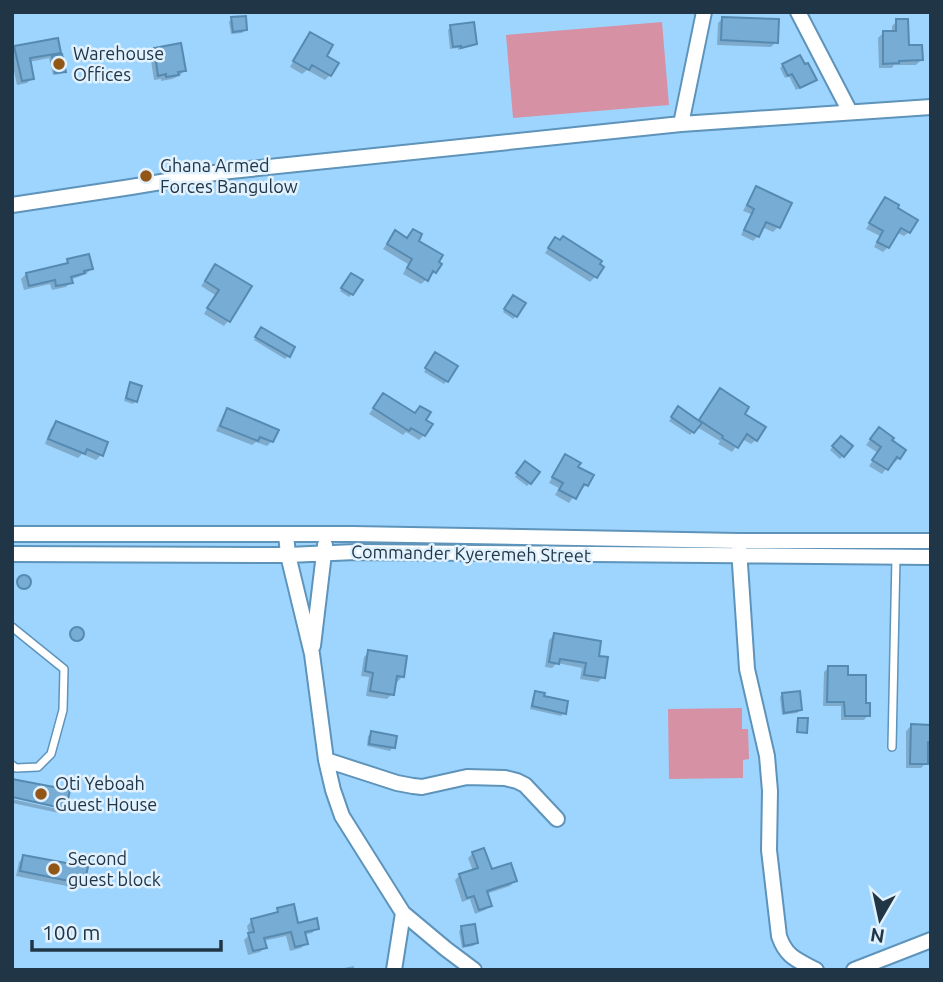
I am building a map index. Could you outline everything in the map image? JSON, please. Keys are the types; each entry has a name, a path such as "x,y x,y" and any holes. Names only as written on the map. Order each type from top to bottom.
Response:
{"street":[{"path":"681,124 704,12"},
{"path":"798,12 850,112"},
{"path":"12,205 221,172 681,124 931,107"},
{"name":"Commander Kyeremeh Street","path":"12,534 325,534 739,541 931,541"},
{"path":"286,534 288,555 312,654 326,760 332,790 342,816 403,913 474,970"},
{"path":"312,654 326,553 325,534"},
{"path":"739,541 747,669 767,756 770,791 769,850 779,936 784,949 792,957 816,970"},
{"name":"Commander Kyeremeh Street","path":"12,554 288,555 356,552 931,557"},
{"path":"326,760 397,783 422,787 467,777 517,781 525,785 557,819"},
{"path":"394,970 403,913"},
{"path":"854,970 931,940"}],"lane":[{"path":"892,747 897,557"},
{"path":"12,627 64,669 62,710 51,754 38,767 16,768 12,765"}],"shaded area":[{"path":"662,22 669,105 513,118 506,35"},
{"path":"742,708 742,729 748,729 749,759 743,760 743,778 669,779 668,709"}],"building":[{"path":"246,16 247,30 233,32 231,17"},
{"path":"722,17 779,19 778,43 721,40"},
{"path":"896,19 908,19 909,45 922,45 923,60 883,64 883,31 896,31"},
{"path":"474,22 477,44 453,47 450,25"},
{"path":"310,32 333,45 327,56 339,63 331,76 312,65 309,70 293,61"},
{"path":"58,38 61,53 30,58 34,79 22,81 14,46"},
{"path":"181,43 186,71 178,72 179,75 158,76 154,48"},
{"name":"Warehouse Offices","path":"62,54 66,72 55,73 52,56"},
{"path":"800,55 805,64 808,63 817,80 800,88 792,74 788,76 782,64"},
{"path":"756,186 792,203 780,228 766,222 759,237 744,230 754,209 747,205"},
{"path":"885,197 918,220 910,233 901,228 889,248 877,242 883,231 869,223"},
{"path":"413,229 422,234 419,241 443,255 439,262 442,264 436,273 433,271 428,281 407,268 412,259 387,244 395,230 407,238"},
{"path":"563,236 602,261 600,264 604,267 597,278 548,248 555,237 560,240"},
{"path":"89,254 93,269 71,277 73,283 56,286 55,280 29,286 26,273 68,263 67,259"},
{"path":"215,264 252,286 230,322 207,308 219,290 205,281"},
{"path":"351,273 363,280 353,295 341,288"},
{"path":"513,295 526,303 517,317 504,309"},
{"path":"261,327 295,347 290,357 255,337"},
{"path":"435,352 458,366 448,382 425,368"},
{"path":"130,382 142,386 137,402 126,398"},
{"path":"720,388 749,407 745,414 766,427 757,441 747,434 738,448 699,420"},
{"path":"383,393 415,413 420,406 431,412 426,420 433,424 425,436 411,428 409,431 373,408"},
{"path":"678,406 702,423 694,433 671,417"},
{"path":"227,408 279,430 273,442 260,437 258,441 220,426"},
{"path":"56,421 108,442 103,456 87,449 85,454 48,439"},
{"path":"879,427 906,450 888,470 872,460 881,447 870,439"},
{"path":"841,436 853,446 844,457 832,446"},
{"path":"565,454 581,463 578,467 594,475 588,486 584,484 576,499 559,490 563,483 552,477"},
{"path":"525,461 540,472 531,484 516,473"},
{"path":"21,575 27,575 31,582 27,589 21,589 17,585 17,579"},
{"path":"77,627 82,629 82,639 77,641 72,639 70,634 72,629"},
{"path":"554,633 601,641 599,656 608,657 605,678 584,675 586,663 560,659 559,664 549,662"},
{"path":"368,650 407,656 404,677 397,676 394,695 370,691 373,673 365,671"},
{"path":"828,666 848,666 848,675 866,675 866,703 870,703 870,716 845,716 844,702 827,702"},
{"path":"535,691 545,693 544,696 568,701 566,714 532,706"},
{"path":"800,691 802,710 784,713 782,693"},
{"path":"798,718 808,718 807,733 797,732"},
{"path":"911,724 931,725 928,764 910,764"},
{"path":"371,731 397,736 395,748 369,744"},
{"name":"Oti Yeboah Guest House","path":"12,779 70,790 66,809 12,797"},
{"path":"484,848 492,869 511,863 517,881 487,891 492,906 479,910 474,896 467,898 459,874 478,868 472,852"},
{"name":"Second guest block","path":"23,855 88,867 84,884 20,871"},
{"path":"294,904 298,923 317,918 319,929 305,932 308,944 295,947 291,932 264,938 267,948 253,951 248,933 254,932 251,919 278,912 277,908"},
{"path":"475,924 478,943 464,946 461,926"}],"place":[{"name":"Warehouse Offices","path":"59,64"},
{"name":"Ghana Armed Forces Bangulow","path":"146,176"},
{"name":"Oti Yeboah Guest House","path":"41,794"},
{"name":"Second guest block","path":"54,869"}]}
